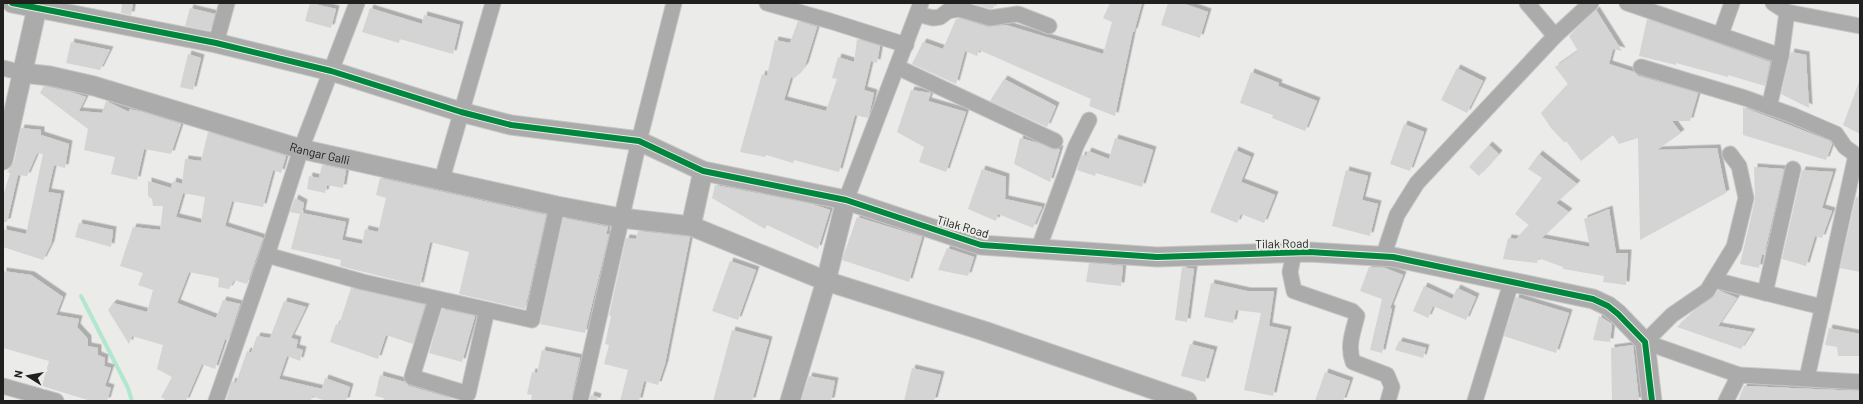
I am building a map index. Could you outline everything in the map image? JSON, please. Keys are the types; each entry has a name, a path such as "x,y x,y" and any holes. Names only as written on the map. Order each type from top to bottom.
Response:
{"street":[{"name":"Tilak Road","path":"12,3 38,6 216,43 331,71 461,112 511,125 639,141 703,171 846,200 981,245 1156,258 1294,253 1393,257 1593,299 1608,306 1618,314 1645,342"},
{"path":"216,43 227,3"},
{"path":"216,401 267,256 302,149 357,3"},
{"path":"442,179 493,3"},
{"path":"580,401 639,141 674,3"},
{"path":"767,3 830,20 906,45"},
{"path":"1527,3 1555,36"},
{"path":"1383,257 1397,215 1417,183 1555,36 1590,3"},
{"path":"1627,3 1721,34 1781,56"},
{"path":"1721,34 1732,3"},
{"path":"1773,3 1787,12 1860,26"},
{"path":"3,160 38,6"},
{"path":"790,401 826,281 846,200 919,8 933,18 940,17 948,11 959,9 990,18 1009,9 1049,26"},
{"path":"1770,107 1781,56 1787,12"},
{"path":"897,67 1055,141"},
{"path":"1641,67 1770,107 1836,134 1845,147 1858,157 1822,307 1807,378"},
{"path":"3,68 23,73"},
{"name":"Rangar Galli","path":"23,73 50,76 94,86 302,149 442,179 557,206 621,218 691,226 826,281 984,331 1185,401"},
{"path":"1038,250 1076,146 1089,120"},
{"path":"1645,342 1672,315 1708,291 1734,247 1746,198 1739,166 1730,154"},
{"path":"1765,292 1793,169"},
{"path":"691,226 703,171"},
{"path":"267,256 363,282 532,320 557,206"},
{"path":"1294,253 1290,272 1294,291 1352,311 1357,316 1349,345 1353,362 1387,375 1392,387 1388,401"},
{"path":"1714,280 1822,307"},
{"path":"1475,401 1511,283"},
{"path":"436,299 412,377 468,394 487,310"},
{"path":"1645,342 1739,375 1860,382"},
{"path":"1645,342 1652,401"},
{"path":"1726,401 1739,375"},
{"path":"3,386 56,401"}],"building":[{"path":"122,3 133,3 131,15 121,13"},
{"path":"310,3 336,9 331,28 305,21"},
{"path":"971,3 996,3 991,9"},
{"path":"1110,3 1142,3 1134,32 1133,31 1115,116 1089,106 1091,99 979,50 977,56 965,51 956,84 912,64 923,42 943,49 956,19 959,18 988,27 1006,25 1103,54 1112,22 1103,18"},
{"path":"1168,3 1182,3 1208,12 1200,38 1161,25"},
{"path":"190,8 215,14 210,31 185,26"},
{"path":"370,8 422,24 424,15 460,25 453,54 400,39 399,43 362,32"},
{"path":"1596,10 1622,51 1613,49 1609,64 1634,72 1638,76 1698,93 1690,121 1672,121 1681,133 1657,150 1717,148 1726,193 1640,240 1638,138 1619,144 1613,135 1581,161 1566,141 1565,143 1551,128 1541,113 1568,84 1555,67 1578,51 1569,36"},
{"path":"1647,19 1770,62 1765,86 1728,75 1728,77 1676,63 1676,65 1639,56"},
{"path":"798,21 817,27 805,66 795,78 791,77 784,100 826,111 837,79 832,78 838,57 854,62 857,39 880,46 877,63 871,61 864,90 874,93 869,115 868,118 855,115 839,172 794,160 793,163 766,155 765,157 740,152 762,74 767,76 775,40 790,43"},
{"path":"71,42 110,50 100,70 66,63"},
{"path":"1791,52 1806,55 1809,108 1781,94"},
{"path":"188,54 201,58 193,90 180,87"},
{"path":"1457,68 1483,81 1467,113 1441,100"},
{"path":"1251,72 1279,83 1278,86 1317,101 1305,131 1272,118 1273,115 1240,103"},
{"path":"1004,79 1056,106 1047,127 990,101"},
{"path":"1860,82 1860,134 1843,125"},
{"path":"44,86 86,97 79,111 102,113 106,101 129,112 129,109 181,124 171,154 144,149 137,180 111,174 115,157 84,150 88,129 40,93"},
{"path":"911,90 931,93 928,101 966,112 946,172 919,162 924,147 897,132"},
{"path":"1743,107 1830,141 1832,144 1826,160 1743,135"},
{"path":"1404,124 1424,132 1410,171 1390,164"},
{"path":"21,128 41,130 41,135 69,144 65,168 54,165 48,192 61,194 51,244 43,260 3,247 3,229 26,234 43,154 37,153 27,176 18,175 7,222 3,222 3,196 10,173 7,172 14,162"},
{"path":"208,132 286,156 281,173 273,170 263,207 232,201 225,226 263,238 247,284 234,280 229,289 218,287 219,278 189,272 177,303 216,318 223,300 240,304 228,340 225,339 215,369 202,364 186,401 167,401 161,397 172,377 157,369 163,345 132,336 129,344 108,310 113,303 147,312 153,290 138,285 143,273 120,266 133,227 160,230 163,206 153,206 152,199 148,196 148,181 171,188 173,181 182,184 185,159 201,161","holes":["183,193 205,197 201,223 176,217"]},
{"path":"1020,138 1052,149 1060,149 1050,182 1014,164"},
{"path":"1115,138 1153,150 1142,187 1096,173 1095,176 1077,170 1082,155 1086,156 1088,151 1109,159"},
{"path":"1489,145 1499,154 1479,176 1469,167"},
{"path":"1235,150 1251,157 1241,182 1275,195 1264,223 1241,214 1237,223 1210,212"},
{"path":"1539,154 1577,184 1556,203 1569,212 1542,238 1590,247 1584,219 1609,209 1616,253 1628,253 1626,285 1603,282 1604,276 1563,269 1563,267 1538,258 1537,263 1503,259 1508,238 1516,239 1529,225 1515,214 1542,178 1528,169"},
{"path":"322,165 346,170 343,188 327,185 325,193 307,189 309,176 319,178"},
{"path":"1754,167 1784,169 1764,255 1762,254 1759,268 1740,264 1755,200"},
{"path":"982,169 1006,177 1005,199 1042,207 1033,228 998,214 996,221 968,209"},
{"path":"1346,170 1368,176 1362,200 1378,204 1370,236 1332,226"},
{"path":"1802,170 1833,172 1822,208 1832,211 1822,238 1815,236 1806,266 1782,259"},
{"path":"380,178 546,215 525,309 459,294 469,252 430,242 420,286 340,266 341,260 291,249 300,214 290,212 295,198 304,203 302,213 346,222 342,240 362,244 365,229 378,232 386,198 376,195"},
{"path":"715,185 812,204 830,210 818,249 767,225 765,229 712,198"},
{"path":"1856,197 1860,198 1860,272 1840,268"},
{"path":"857,217 922,237 909,282 842,260"},
{"path":"563,218 608,227 606,234 609,234 585,333 540,324"},
{"path":"79,223 113,230 111,247 75,237"},
{"path":"638,231 690,237 665,364 658,385 644,381 639,401 620,401 628,370 604,364 609,345 605,344 611,316 609,316 626,238 636,239"},
{"path":"947,248 974,257 968,276 938,270"},
{"path":"730,261 756,270 738,320 712,311"},
{"path":"1089,263 1123,266 1121,286 1086,282"},
{"path":"1182,267 1194,269 1187,322 1175,320"},
{"path":"1369,267 1385,268 1403,275 1390,308 1392,309 1382,353 1370,350 1382,299 1360,291"},
{"path":"3,271 31,275 63,297 56,315 79,319 77,327 88,339 88,346 98,348 98,355 105,358 104,366 111,368 105,386 111,388 107,401 91,401 42,386 49,361 3,348"},
{"path":"1211,283 1247,291 1274,291 1269,326 1288,330 1273,396 1244,390 1261,313 1236,310 1233,323 1204,317"},
{"path":"1424,286 1452,299 1457,288 1476,297 1466,320 1433,306 1428,318 1413,311"},
{"path":"351,288 425,305 413,344 386,335 378,359 330,342 336,324 339,325"},
{"path":"1718,290 1737,298 1718,326 1752,332 1741,349 1677,327 1696,309 1712,298"},
{"path":"1516,297 1569,313 1556,353 1504,336"},
{"path":"284,301 306,307 291,338 298,340 296,348 303,350 300,361 287,356 279,379 322,389 325,378 350,387 346,401 326,401 312,396 311,401 226,401 232,381 236,383 247,351 251,353 257,336 270,338"},
{"path":"442,309 475,316 462,362 429,353"},
{"path":"1599,316 1612,324 1610,342 1593,340"},
{"path":"1829,328 1860,334 1860,356 1838,356 1837,347 1825,345"},
{"path":"732,330 769,340 752,401 713,401"},
{"path":"1399,341 1426,348 1423,358 1395,350"},
{"path":"1190,344 1214,350 1205,382 1181,376"},
{"path":"1633,345 1639,401 1612,401 1611,348"},
{"path":"542,350 580,358 571,401 531,401 532,395 527,394 532,372 537,373"},
{"path":"912,368 941,375 934,401 904,401"},
{"path":"1325,372 1350,381 1343,401 1315,401"},
{"path":"380,375 405,382 409,386 460,401 383,401 384,398 375,396"},
{"path":"809,376 835,381 831,401 801,401"},
{"path":"1744,386 1860,391 1860,401 1738,401"},
{"path":"591,395 598,397 597,401 589,401"}],"waterway":[{"path":"81,296 128,388 132,401"}],"cycle path":[{"path":"12,3 216,43 331,71 461,112 511,125 639,141 703,171 846,200 981,245 1157,257 1309,252 1393,257 1593,299 1608,306 1618,314 1645,342 1652,401"}]}
